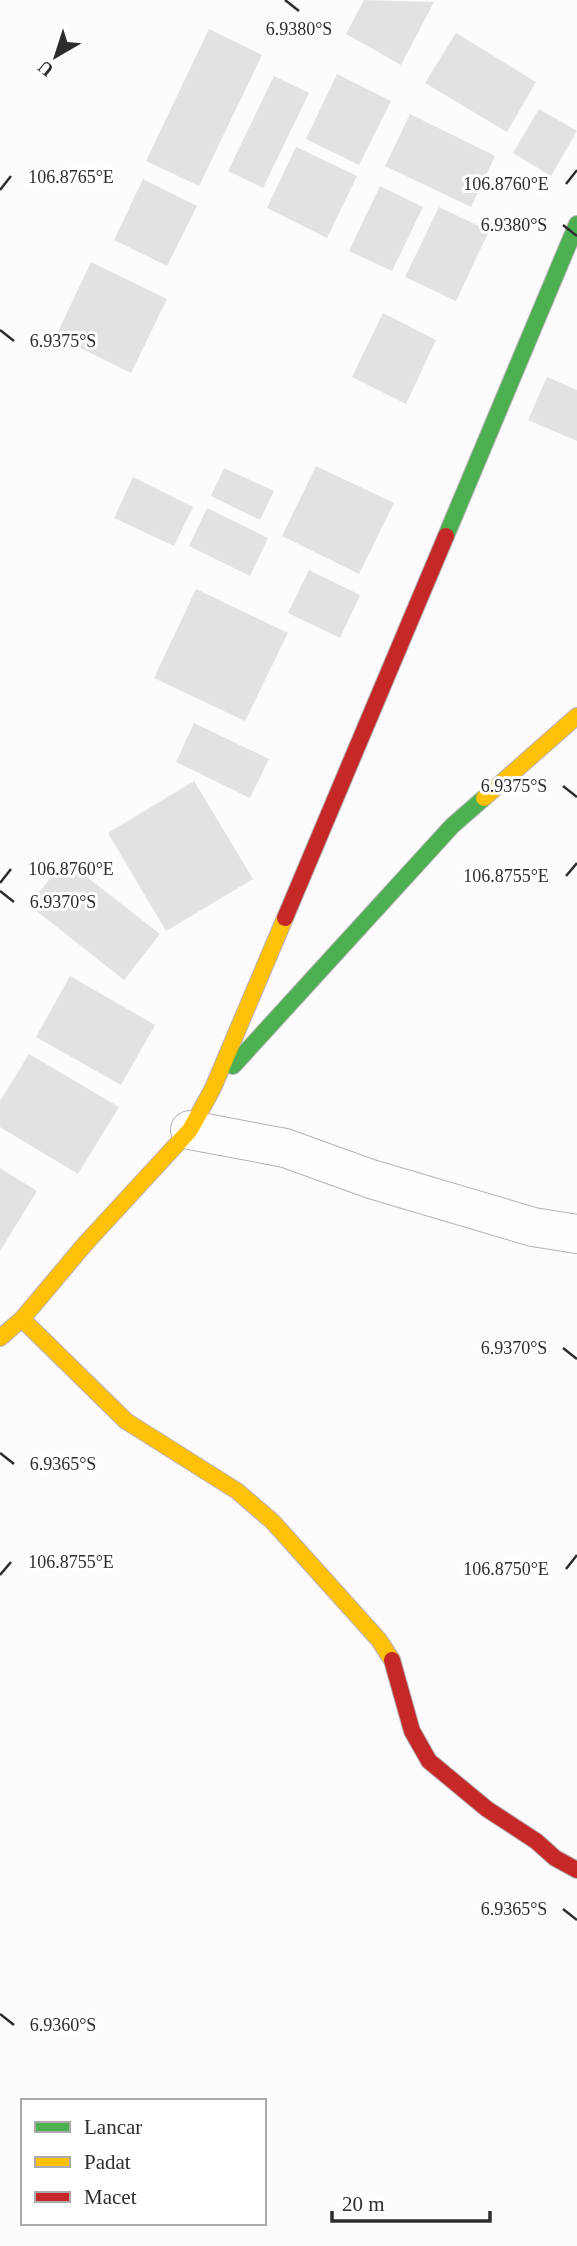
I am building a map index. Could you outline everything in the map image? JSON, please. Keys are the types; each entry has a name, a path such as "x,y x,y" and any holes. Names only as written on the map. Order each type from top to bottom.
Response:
{"street":[{"path":"0,1338 22,1319 85,1244 190,1130 213,1088 577,224"},
{"path":"213,1088 452,826 577,716"},
{"path":"190,1130 285,1148 372,1179 533,1227 577,1234"},
{"path":"22,1319 126,1421 237,1491 272,1521 379,1640 393,1661 412,1731 429,1761 487,1809 536,1841 555,1858 577,1870"}],"building":[{"path":"364,0 434,2 401,65 346,34"},
{"path":"209,29 262,55 199,186 146,161"},
{"path":"456,33 536,82 507,132 425,83"},
{"path":"337,74 391,101 359,165 306,139"},
{"path":"274,76 309,93 263,188 228,171"},
{"path":"539,109 577,131 551,176 513,153"},
{"path":"410,114 495,156 471,207 385,166"},
{"path":"296,147 357,176 327,238 267,208"},
{"path":"143,179 197,206 167,266 114,240"},
{"path":"380,186 423,207 392,271 349,251"},
{"path":"439,207 489,231 456,301 405,277"},
{"path":"91,262 167,299 131,373 56,336"},
{"path":"383,313 436,340 406,404 352,377"},
{"path":"547,377 577,390 577,441 528,420"},
{"path":"316,466 394,503 359,574 282,536"},
{"path":"224,468 274,491 260,520 211,496"},
{"path":"133,477 193,507 174,546 114,518"},
{"path":"207,508 268,538 250,576 189,546"},
{"path":"309,570 360,595 340,638 288,613"},
{"path":"196,589 288,633 245,721 154,678"},
{"path":"194,723 269,759 250,798 176,762"},
{"path":"194,781 253,879 166,931 108,833"},
{"path":"65,860 160,934 124,980 29,905"},
{"path":"70,976 155,1025 121,1085 36,1037"},
{"path":"29,1054 119,1107 78,1174 0,1127 0,1101"},
{"path":"0,1168 37,1191 0,1251"}],"traffic: fast":[{"path":"446,536 577,224"},
{"path":"233,1066 452,826 484,798"}],"traffic: slow":[{"path":"484,798 577,716"},
{"path":"0,1338 22,1319 85,1244 190,1130 213,1088 285,918"},
{"path":"22,1319 126,1421 237,1491 272,1521 379,1640 392,1660"}],"traffic: jam":[{"path":"285,918 446,536"},
{"path":"392,1660 412,1731 429,1761 487,1809 536,1841 555,1858 577,1870"}]}
